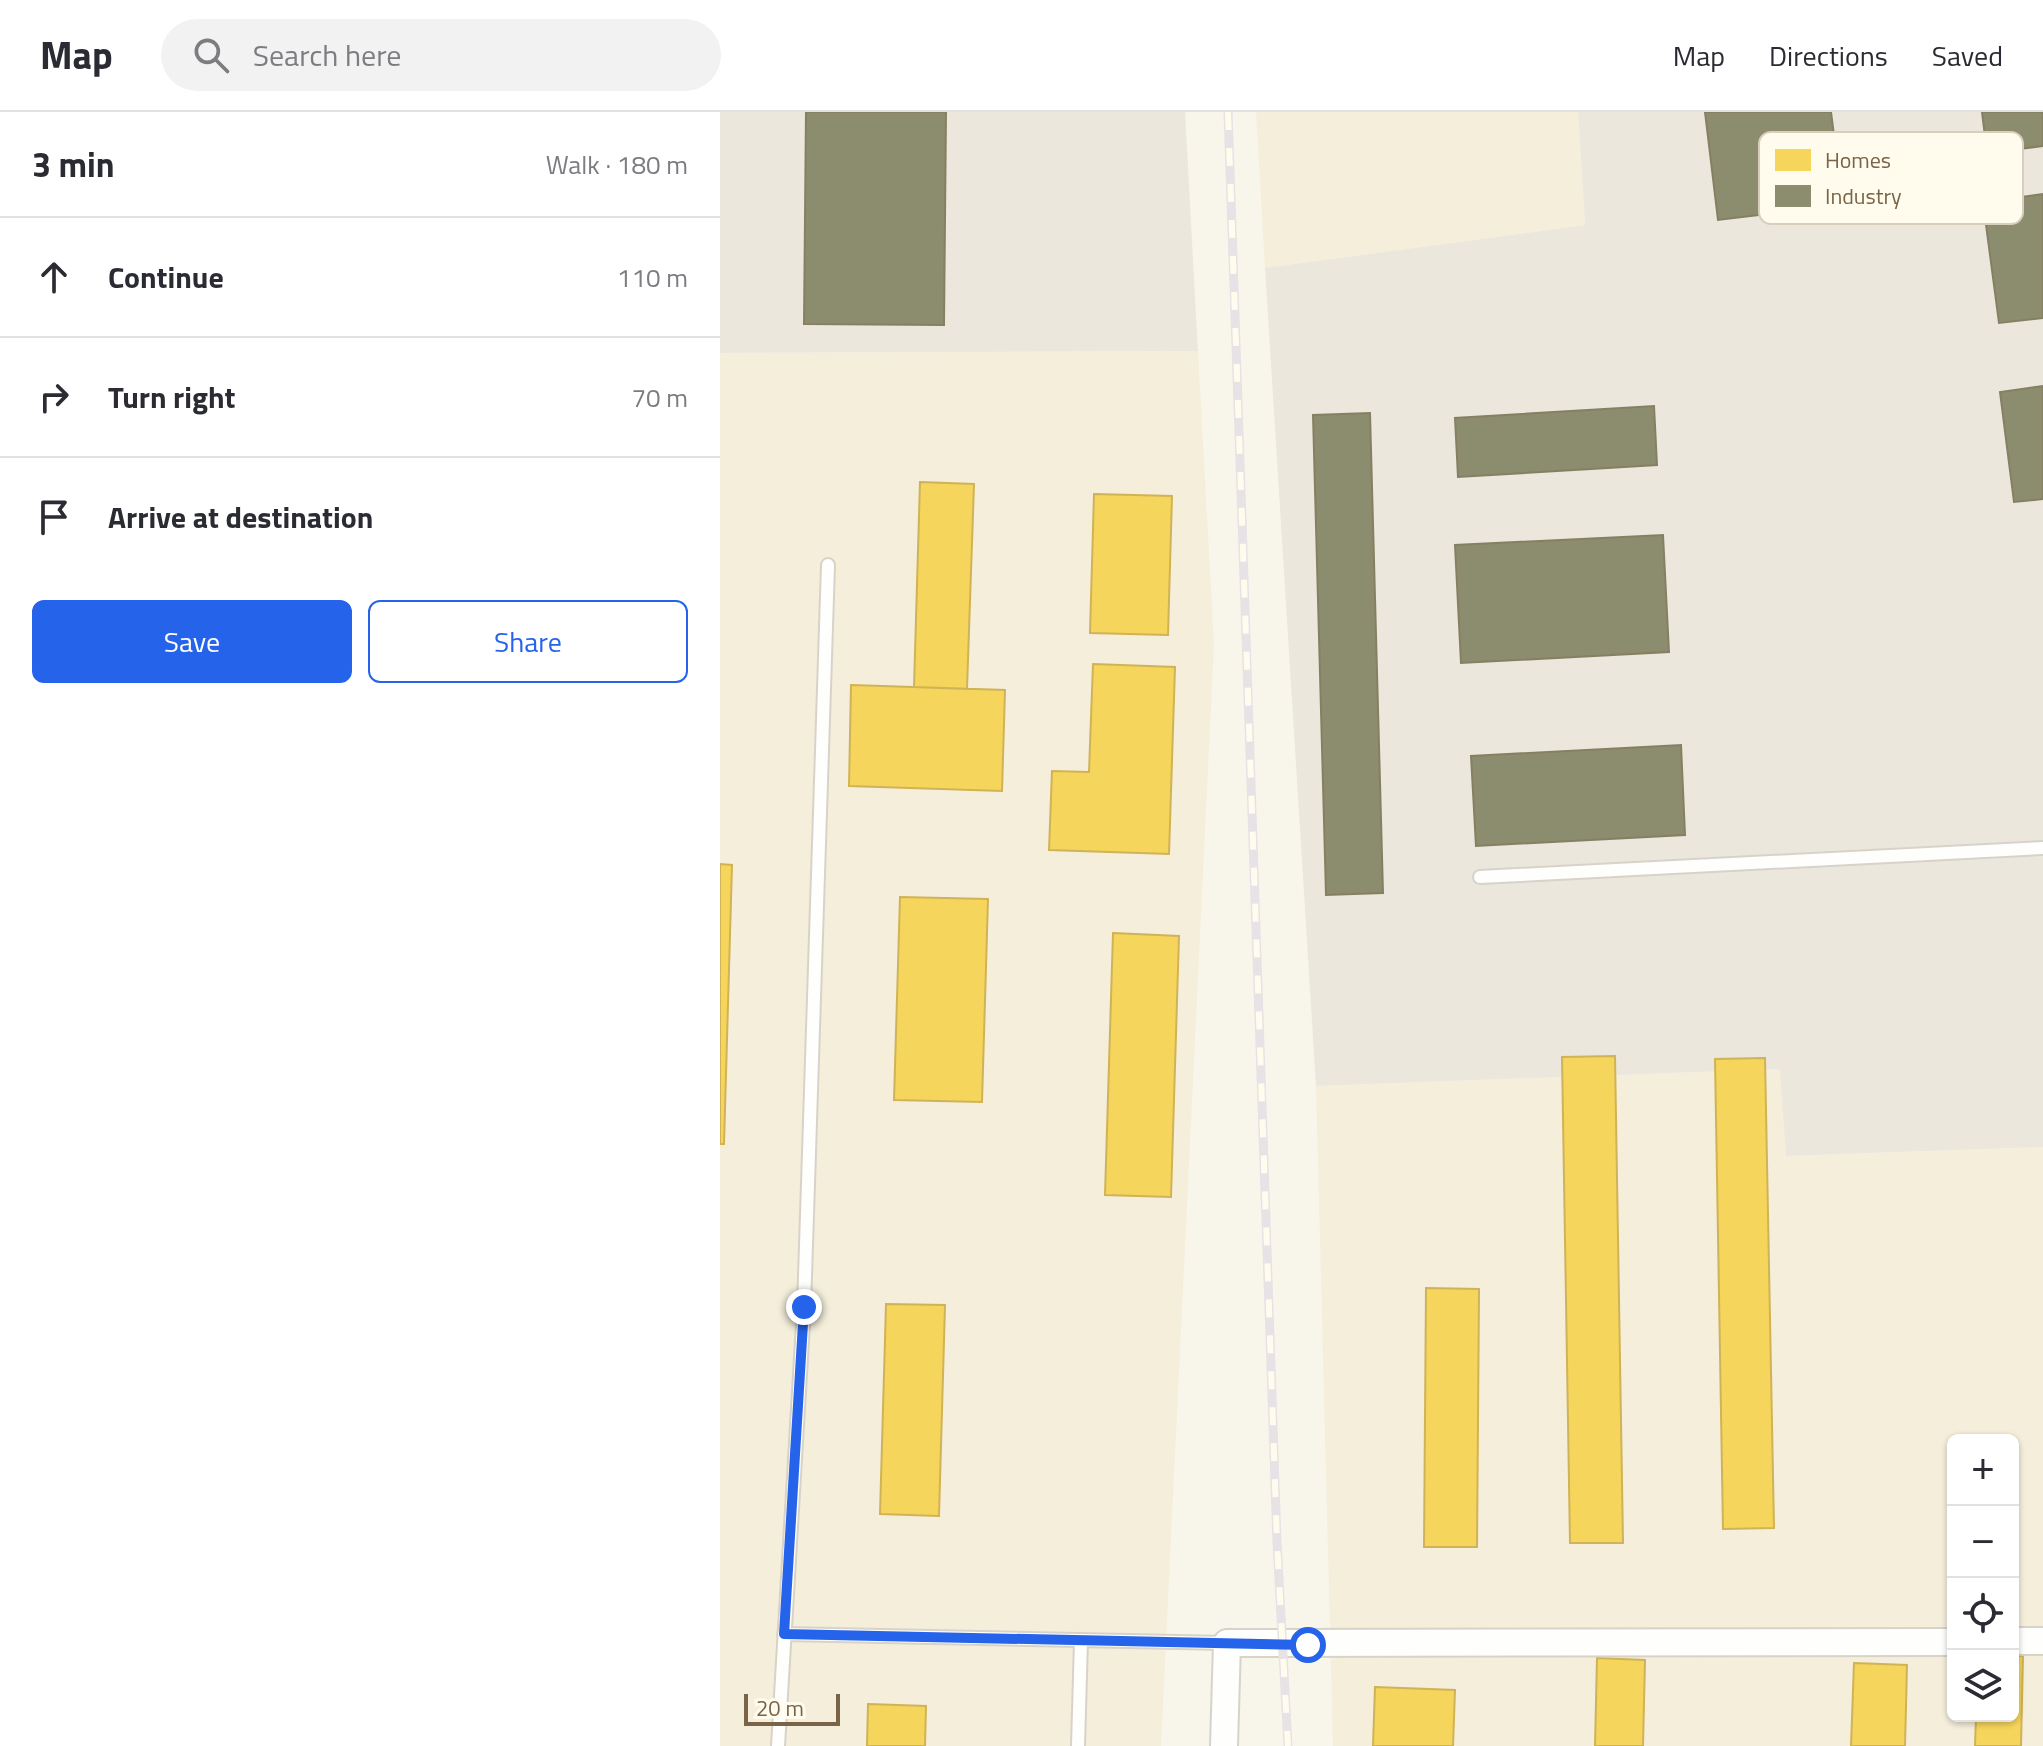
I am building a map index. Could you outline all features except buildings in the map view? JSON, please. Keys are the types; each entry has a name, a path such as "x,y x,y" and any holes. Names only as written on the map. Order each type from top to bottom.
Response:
{"street":[{"path":"2019,1641 2043,1641"},
{"path":"1224,1746 1227,1643 1947,1642"}],"lane":[{"path":"778,1746 804,1307 828,565"},
{"path":"1480,877 2043,848"},
{"path":"784,1634 1227,1643"},
{"path":"1078,1746 1081,1640"}],"shaded area":[{"path":"720,112 1185,112 1198,351 720,353"},
{"path":"1256,112 1578,112 1585,225 1265,268"},
{"path":"1578,112 2043,112 2043,1147 1786,1156 1780,1069 1316,1086 1265,268 1585,225"},
{"path":"1198,351 1214,645 1161,1746 720,1746 720,353"},
{"path":"1781,1069 1787,1156 2043,1147 2043,1746 1333,1746 1316,1086"}],"railway":[{"path":"1228,112 1277,1542 1288,1746"}],"route":[{"path":"804,1307 784,1634 1308,1645"}]}
